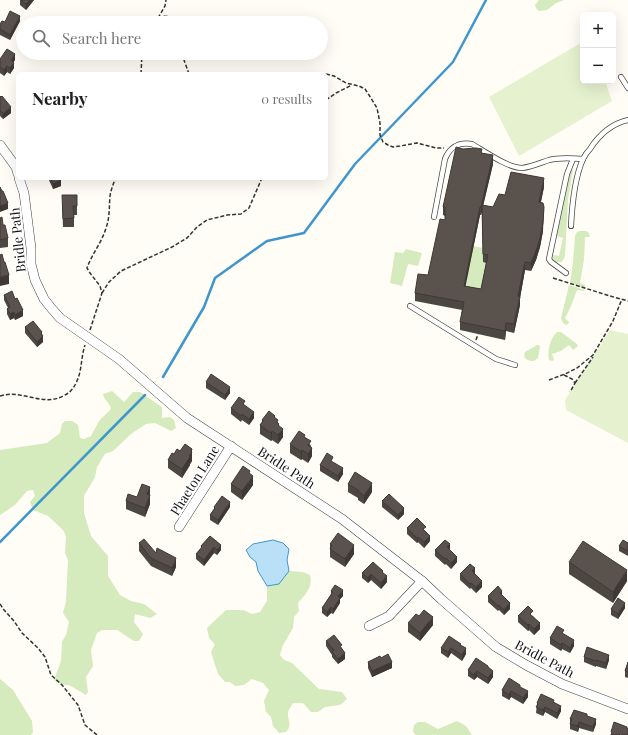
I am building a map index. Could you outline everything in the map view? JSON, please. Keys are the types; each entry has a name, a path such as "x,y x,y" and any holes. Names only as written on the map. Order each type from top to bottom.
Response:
{"street":[{"path":"0,144 16,167"},
{"name":"Bridle Path","path":"20,180 24,193 31,248 31,264 35,280 44,299 60,318 119,359 187,418 342,519 422,581 496,647 562,684 628,709"},
{"name":"Phaeton Lane","path":"179,527 230,446"},
{"path":"369,626 389,616 422,581"}],"lane":[{"path":"621,77 628,88"},
{"path":"571,226 572,205 583,159 596,139 609,128 628,120"},
{"path":"434,217 445,159 449,150 460,144 472,144 504,163 521,168 559,158 583,159"},
{"path":"566,273 549,259 567,174 573,159"},
{"path":"410,306 496,359 515,365"}],"path":[{"path":"159,16 165,6 166,0"},
{"path":"141,72 142,60"},
{"path":"184,60 188,72"},
{"path":"328,74 346,83 365,89 377,108 380,123 380,135 383,142 388,145 393,147 417,143 436,148 452,148"},
{"path":"328,99 353,85"},
{"path":"102,293 100,286 87,268 106,229 109,218 110,197 115,180"},
{"path":"0,396 14,394 43,400 57,399 67,394 78,380 81,368 81,358 102,293 109,282 121,270 172,247 187,238 197,227 207,220 227,215 241,214 249,208 261,180"},
{"path":"553,278 628,301"},
{"path":"570,392 614,321 622,299"},
{"path":"549,380 564,375 593,355"},
{"path":"564,375 572,379 575,383"},
{"path":"0,604 22,633 45,657 51,675 62,685 78,705 86,725 97,735"}],"green space":[{"path":"539,0 564,0 556,3 547,10 539,11 535,5"},
{"path":"580,43 580,84 606,84 612,101 519,156 489,97"},
{"path":"571,169 573,170 568,200 565,256 562,262 556,262 553,260 552,256 559,256 563,238 557,235"},
{"path":"586,231 589,233 590,237 585,237 584,260 580,283 585,285 585,288 570,283 575,236 577,232"},
{"path":"473,246 483,248 483,262 488,263 481,298 464,294"},
{"path":"406,249 422,253 418,266 408,264 402,286 390,283 395,252 403,253"},
{"path":"569,285 585,290 577,290 565,318 569,322 566,325 563,323 561,318"},
{"path":"610,330 628,334 628,443 566,410 565,400"},
{"path":"557,332 561,332 578,346 573,350 569,345 561,351 552,354 554,360 552,361 549,360 548,357 549,349 551,341"},
{"path":"537,345 540,347 538,358 534,361 526,359 524,356 525,352"},
{"path":"112,391 124,402 133,392 140,392 162,407 162,418 170,417 174,420 176,428 171,431 155,423 146,424 131,434 113,451 105,454 97,467 95,477 84,496 84,513 91,536 108,556 108,576 120,595 131,601 144,604 157,614 150,618 135,614 134,622 143,634 139,641 134,641 117,630 102,630 97,633 91,650 93,666 86,677 88,692 86,695 69,685 62,685 54,680 61,661 62,642 66,635 69,622 63,613 66,601 68,560 65,553 66,536 63,530 48,516 33,510 30,502 35,496 33,490 27,491 15,505 0,515 0,450 47,443 60,433 62,424 65,421 72,421 78,425 80,438 84,439 91,436 99,421 111,409 103,394"},
{"path":"289,571 303,572 310,575 311,583 310,587 298,603 299,611 294,617 293,628 283,645 280,655 284,660 292,663 319,689 342,692 347,699 340,705 325,707 318,712 311,712 303,703 293,703 288,712 289,727 286,732 279,733 273,726 271,717 266,712 264,701 269,690 263,683 252,679 244,685 235,686 230,682 225,682 218,674 211,652 215,644 209,638 207,628 226,610 243,610 252,614 260,612 267,601 267,586 279,584"},
{"path":"0,679 13,690 32,721 33,732 31,735 0,735"},
{"path":"457,721 466,726 472,735 416,735 413,732 414,725 418,722 425,722 438,729"}],"water":[{"path":"273,540 283,543 289,549 287,560 289,571 279,584 267,586 258,571 256,562 250,557 246,550 253,544"}],"building":[{"path":"21,0 30,0 26,4"},
{"path":"10,11 20,16 16,16 16,24 10,35 0,29 0,24 2,21 5,22"},
{"path":"7,49 15,54 11,60 14,63 10,68 7,66 4,70 0,67 0,59"},
{"path":"0,96 2,96 11,107 3,114 0,110"},
{"path":"456,147 463,149 482,149 481,153 493,155 480,207 464,286 481,289 488,255 483,254 482,205 493,207 499,194 505,195 511,172 544,178 539,202 543,203 544,207 540,238 531,263 525,262 514,324 506,323 505,331 460,322 464,302 415,293 418,274 428,275 440,219 445,220 445,207 443,207"},
{"path":"52,180 61,180 53,184"},
{"path":"0,187 8,203 0,206"},
{"path":"62,195 77,195 77,206 73,206 74,218 63,219"},
{"path":"2,217 3,225 5,225 8,238 0,240 0,218"},
{"path":"2,254 9,275 0,277 0,255"},
{"path":"12,291 15,299 17,298 23,310 15,315 14,312 10,314 7,309 10,307 4,295"},
{"path":"33,321 42,332 41,333 43,336 37,342 25,327"},
{"path":"211,374 230,387 225,395 206,382"},
{"path":"239,397 245,401 243,404 254,412 249,419 242,414 241,416 231,408"},
{"path":"269,411 275,416 274,417 278,420 278,425 283,429 278,435 272,431 271,433 260,425"},
{"path":"299,431 305,435 304,437 311,441 308,445 312,448 308,454 302,450 301,452 290,444"},
{"path":"185,444 192,449 192,452 182,469 168,460 172,453 174,454 177,449 180,451"},
{"path":"327,453 333,457 331,461 343,468 338,476 320,465"},
{"path":"243,466 250,471 249,473 253,476 242,491 231,484"},
{"path":"355,472 372,483 364,496 348,484"},
{"path":"142,484 150,487 147,494 150,495 145,508 126,501 128,494 137,497"},
{"path":"389,494 404,508 398,515 382,501"},
{"path":"222,496 230,502 218,520 210,515"},
{"path":"417,518 426,527 423,529 430,536 424,542 418,537 417,538 407,528"},
{"path":"338,533 354,545 345,559 330,549 332,545 330,544"},
{"path":"210,536 221,545 217,550 214,547 204,560 196,554"},
{"path":"144,539 156,553 157,548 176,558 172,568 151,558 139,543"},
{"path":"445,540 450,544 447,547 457,557 451,563 435,550"},
{"path":"623,540 628,543 628,551 619,546"},
{"path":"583,541 627,570 613,592 569,562"},
{"path":"373,562 387,576 381,583 371,574 368,578 362,573"},
{"path":"470,564 475,568 472,571 482,581 476,587 471,583 470,584 460,574"},
{"path":"335,585 343,590 338,596 340,598 333,609 331,607 327,612 322,608 333,592 331,591"},
{"path":"498,586 502,591 500,593 510,603 504,610 488,596"},
{"path":"618,598 625,603 618,614 611,609"},
{"path":"528,606 533,611 530,614 540,623 534,629 518,616"},
{"path":"424,610 433,617 420,633 408,623 416,614 419,616"},
{"path":"557,626 564,630 562,633 574,640 570,648 562,643 561,645 550,638"},
{"path":"334,635 342,645 340,646 345,653 338,659 332,652 334,650 326,641"},
{"path":"449,636 466,648 462,655 451,648 448,652 441,648"},
{"path":"587,647 609,655 606,663 584,657"},
{"path":"388,654 392,662 372,671 368,662"},
{"path":"476,658 493,671 488,678 477,671 474,675 468,670"},
{"path":"628,662 628,672 625,671"},
{"path":"509,678 520,685 520,687 528,691 523,698 511,691 509,695 502,690"},
{"path":"541,694 554,700 553,702 561,706 557,713 545,707 543,710 536,707"},
{"path":"574,710 587,714 587,716 596,719 593,727 579,722 578,726 570,724 572,719 570,719"},
{"path":"614,722 627,727 628,735 611,735"}],"waterway":[{"path":"163,377 204,307 215,278 267,241 304,233 355,164 453,62 486,0"},
{"path":"0,542 145,395"}]}
